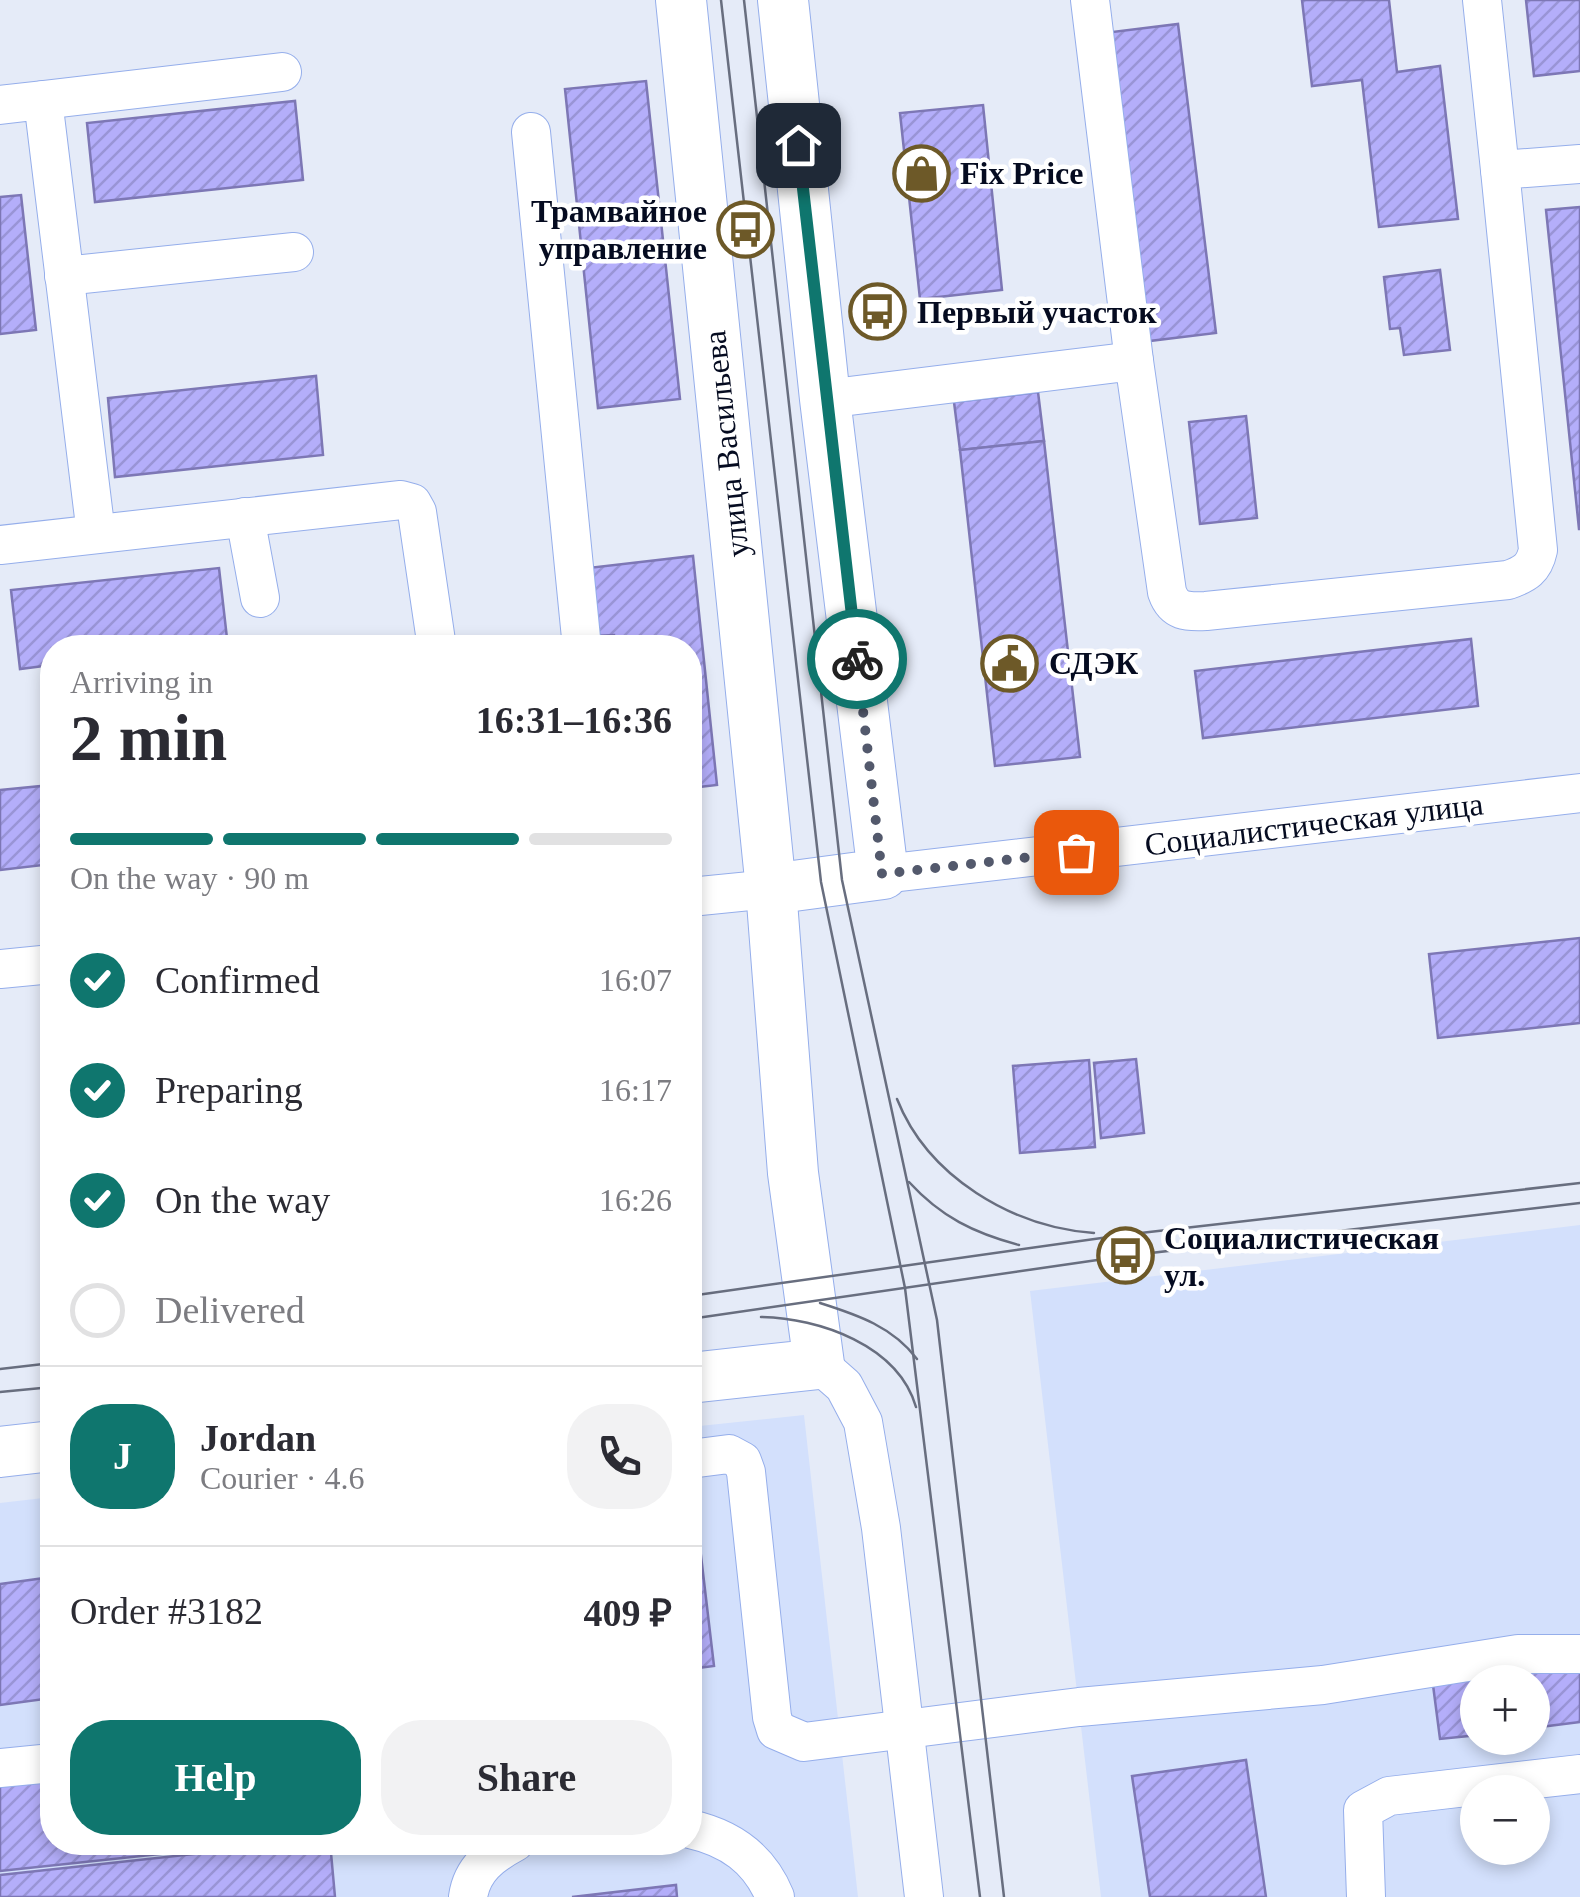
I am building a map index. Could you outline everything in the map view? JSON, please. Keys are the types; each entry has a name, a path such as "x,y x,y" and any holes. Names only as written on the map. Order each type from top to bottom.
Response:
{"main road":[{"name":"улица Васильева","path":"681,0 771,889 793,1172 819,1364"},
{"path":"783,0 825,399 882,874"},
{"name":"Социалистическая улица","path":"771,889 882,874"},
{"path":"702,1377 819,1364"},
{"path":"0,1452 40,1447"}],"street":[{"path":"1090,0 1134,361 1168,592 1179,610 1206,611 1508,580 1521,575 1535,562 1538,550 1482,0"},
{"path":"0,104 282,72"},
{"path":"43,100 96,534"},
{"path":"531,132 581,635"},
{"path":"1500,170 1580,164"},
{"path":"64,276 294,252"},
{"path":"825,399 1134,361"},
{"path":"0,545 401,500 412,503 417,512 434,635"},
{"path":"246,517 260,598"},
{"name":"Социалистическая улица","path":"882,874 1580,793"},
{"name":"Социалистическая улица","path":"702,896 771,889"},
{"path":"0,969 40,965"},
{"path":"819,1364 844,1386 863,1422 880,1528 924,1897"},
{"path":"702,1458 737,1456 746,1472 772,1717 776,1730 804,1742 1079,1707 1324,1685 1518,1654 1580,1654"},
{"path":"0,1768 40,1764"},
{"path":"1366,1897 1362,1810 1389,1796 1580,1774"},
{"path":"702,1832 751,1858 775,1897"},
{"path":"468,1897 477,1870 492,1855"}],"shaded area":[{"path":"1580,1225 1580,1897 1101,1897 1030,1291"},
{"path":"804,1415 858,1897 0,1897 0,1503 40,1498 40,1855 702,1855 702,1426"}],"building":[{"path":"1302,0 1389,0 1397,72 1440,66 1458,219 1379,227 1362,80 1312,86"},
{"path":"1526,0 1580,0 1580,71 1534,76"},
{"path":"1178,24 1216,333 1141,342 1104,33"},
{"path":"646,81 680,399 598,408 565,89"},
{"path":"295,101 303,180 95,202 87,123"},
{"path":"983,105 1002,290 920,299 900,113"},
{"path":"21,195 36,330 0,334 0,197"},
{"path":"1580,207 1580,529 1579,529 1546,210"},
{"path":"1440,270 1450,350 1404,355 1400,328 1390,329 1384,277"},
{"path":"316,376 323,455 115,477 108,398"},
{"path":"1038,392 1044,441 960,450 954,402"},
{"path":"1246,416 1257,518 1200,524 1189,422"},
{"path":"1044,441 1080,757 995,766 960,450"},
{"path":"693,556 701,635 595,635 588,568"},
{"path":"219,568 227,635 40,635 40,666 20,669 11,590"},
{"path":"1471,639 1478,706 1203,738 1195,671"},
{"path":"702,642 717,785 702,787"},
{"path":"40,786 40,865 0,870 0,790"},
{"path":"1580,938 1580,1023 1438,1038 1429,954"},
{"path":"1136,1059 1144,1133 1101,1138 1094,1063"},
{"path":"1089,1060 1095,1147 1020,1153 1013,1066"},
{"path":"702,1564 714,1666 702,1668"},
{"path":"40,1579 40,1700 0,1705 0,1584"},
{"path":"1580,1666 1580,1722 1550,1726 1550,1670"},
{"path":"1460,1682 1460,1737 1440,1739 1433,1685"},
{"path":"1246,1760 1266,1897 1150,1897 1132,1776"},
{"path":"40,1780 40,1855 151,1855 0,1871 0,1785"},
{"path":"185,1855 331,1855 335,1897 0,1897 0,1875"},
{"path":"676,1885 677,1897 572,1897"}],"tram line":[{"path":"721,0 821,882 905,1288 980,1897"},
{"path":"744,0 842,880 937,1320 1004,1897"},
{"path":"897,1099 929,1152 976,1193 1033,1220 1094,1233"},
{"path":"909,1182 959,1222 1019,1245"},
{"path":"702,1294 1123,1235 1580,1183"},
{"path":"702,1317 1125,1256 1580,1203"},
{"path":"820,1303 886,1330 917,1359"},
{"path":"761,1317 807,1323 854,1339 892,1367 907,1385 916,1407"},
{"path":"0,1369 40,1364"},
{"path":"0,1392 40,1388"}],"way so far":[{"path":"857,659 882,874 1076,852"}],"place":[{"name":"Fix Price","path":"921,173"},
{"name":"Трамвайное управление","path":"746,229"},
{"name":"Первый участок","path":"878,312"},
{"name":"СДЭК","path":"1010,663"},
{"name":"Социалистическая ул.","path":"1125,1256"}],"route":[{"path":"798,145 857,659"}]}
